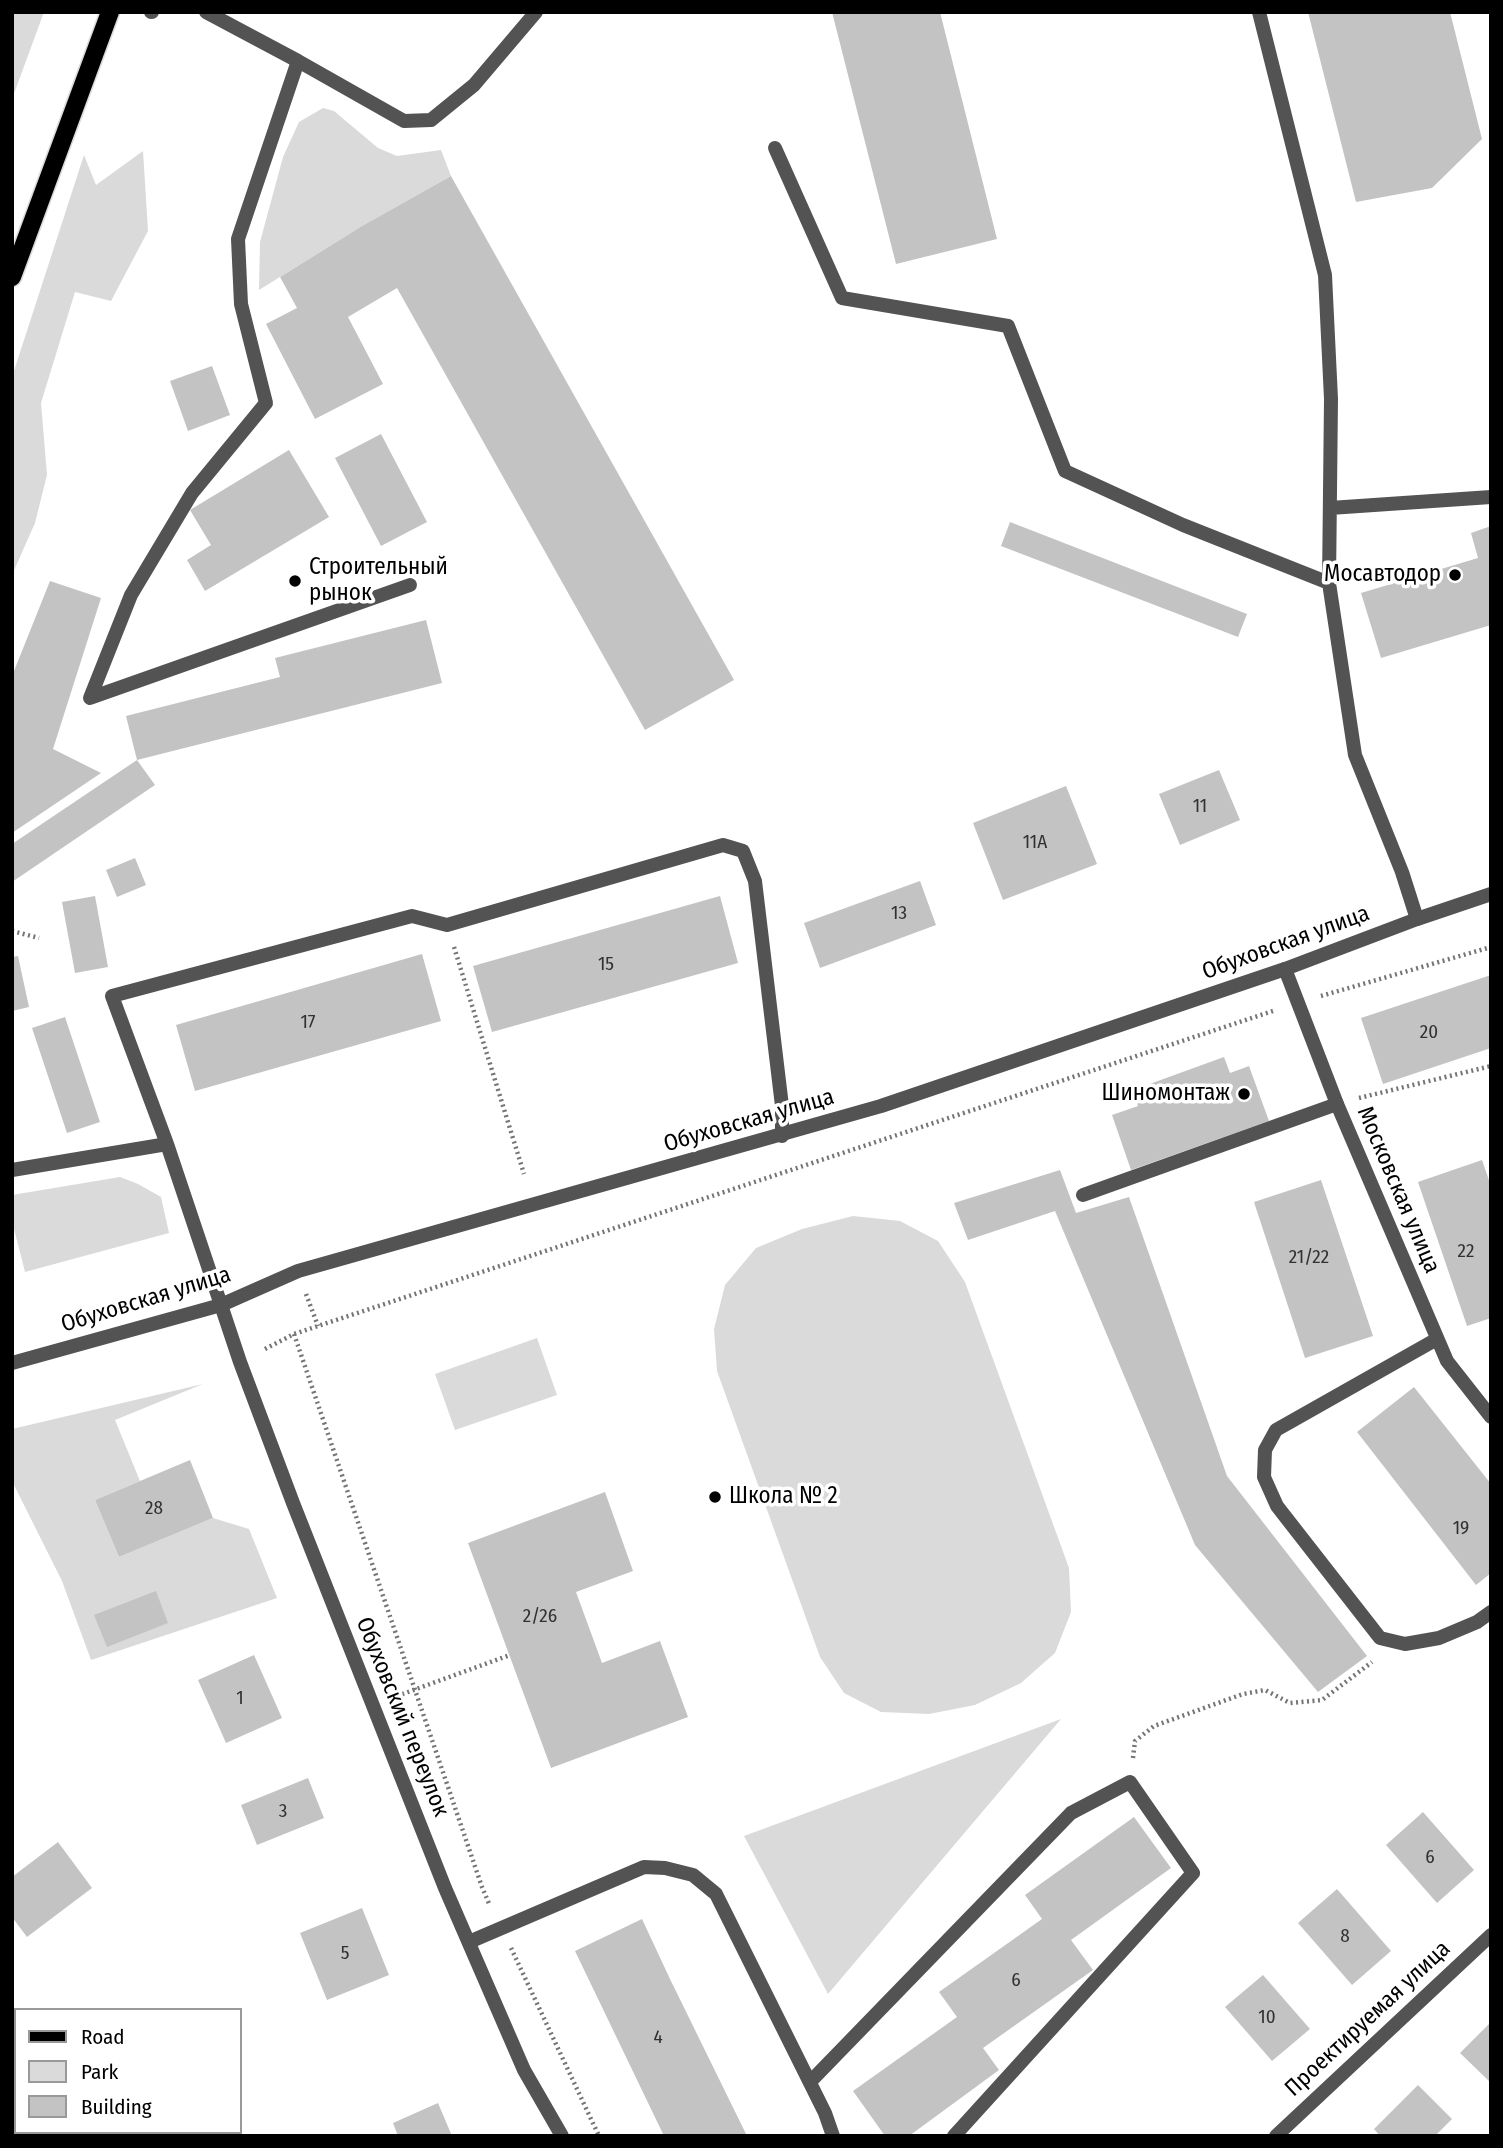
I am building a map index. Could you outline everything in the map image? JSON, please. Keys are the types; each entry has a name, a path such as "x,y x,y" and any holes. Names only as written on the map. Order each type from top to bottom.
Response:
{"main road":[{"path":"12,277 110,12"}],"street":[{"path":"206,12 404,121 431,120 474,85 536,12"},
{"path":"1258,12 1325,275 1331,399 1329,583 1354,755 1402,872 1417,919"},
{"path":"298,61 238,239 241,304 266,403 191,493 131,595 90,698 410,585"},
{"path":"775,148 842,298 1008,326 1065,471 1183,525 1329,583"},
{"path":"1330,508 1491,497"},
{"path":"447,925 723,845 743,851 755,881 782,1106 782,1136"},
{"name":"Обуховская улица","path":"12,1363 221,1305 298,1271 881,1106 1285,969 1491,894"},
{"name":"Обуховский переулок","path":"447,925 412,916 112,996 167,1144 240,1362 293,1503 469,1942 524,2070 562,2136"},
{"name":"Московская улица","path":"1285,969 1337,1104 1447,1361 1491,1417"},
{"path":"1083,1195 1337,1104"},
{"path":"12,1170 167,1144"},
{"path":"1437,1339 1276,1430 1265,1450 1264,1477 1277,1506 1380,1638 1405,1644 1439,1638 1477,1622 1491,1612"},
{"path":"810,2082 1072,1813 1130,1782 1193,1873 954,2136"},
{"path":"469,1942 644,1867 665,1868 693,1875 716,1894 825,2113 833,2136"},
{"name":"Проектируемая улица","path":"1276,2136 1491,1936"}],"path":[{"path":"447,925 524,1174"},
{"path":"12,932 39,938"},
{"path":"265,1349 294,1334 1297,1003 1491,947"},
{"path":"1337,1104 1491,1066"},
{"path":"298,1271 318,1326"},
{"path":"294,1334 482,1887 599,2136"},
{"path":"1130,1782 1135,1741 1154,1726 1243,1694 1265,1690 1290,1703 1322,1700 1371,1664 1391,1640"},
{"path":"373,1704 510,1655"}],"green space":[{"path":"12,12 44,12 12,99"},
{"path":"323,108 334,111 378,148 397,156 441,150 451,176 362,226 259,290 260,242 283,157 299,122"},
{"path":"143,151 148,231 111,301 75,292 41,403 47,475 35,523 12,575 12,377 84,155 96,185"},
{"path":"120,1177 161,1197 169,1233 25,1272 12,1221 12,1195"},
{"path":"853,1216 900,1221 938,1241 965,1282 1069,1568 1071,1612 1055,1653 1021,1683 975,1705 929,1714 881,1712 844,1693 820,1657 717,1371 714,1329 725,1285 756,1248 802,1229"},
{"path":"537,1338 557,1395 455,1430 435,1374"},
{"path":"203,1384 115,1420 140,1481 95,1500 119,1557 213,1518 249,1529 277,1598 91,1660 62,1581 12,1481 12,1429"},
{"path":"1061,1719 828,1994 744,1836"}],"building":[{"path":"832,12 940,12 997,239 896,264"},
{"path":"1308,12 1450,12 1482,139 1432,188 1356,202"},
{"path":"451,176 734,680 645,730 397,288 348,317 383,384 315,419 266,324 297,308 280,277 362,226"},
{"path":"212,366 230,415 188,431 170,381"},
{"path":"381,434 427,522 381,546 335,458"},
{"path":"289,450 329,517 205,591 187,560 211,545 190,510"},
{"path":"1010,522 1247,614 1238,637 1001,546"},
{"name":"Мосавтодор","path":"1491,526 1491,625 1381,658 1361,593 1478,558 1471,533"},
{"path":"50,581 101,598 53,749 101,773 12,833 12,676"},
{"path":"426,620 442,683 137,760 126,716 280,677 275,658"},
{"path":"137,760 155,785 12,882 12,844"},
{"path":"1219,770 1240,820 1180,845 1159,794"},
{"path":"1066,786 1097,864 1003,900 973,823"},
{"path":"135,858 146,885 117,897 106,870"},
{"path":"920,881 936,925 820,968 804,923"},
{"path":"95,896 108,967 75,973 62,902"},
{"path":"720,896 738,963 492,1032 473,966"},
{"path":"422,954 441,1021 195,1091 176,1025"},
{"path":"18,956 29,1007 12,1011 12,957"},
{"path":"1491,975 1491,1048 1383,1084 1361,1018"},
{"path":"65,1017 100,1122 67,1133 32,1028"},
{"path":"1224,1057 1230,1073 1249,1066 1269,1121 1131,1170 1112,1115 1138,1106 1133,1090"},
{"path":"1482,1160 1491,1186 1491,1318 1467,1326 1418,1182"},
{"path":"1060,1170 1076,1213 1129,1197 1227,1476 1367,1656 1318,1692 1195,1545 1055,1211 968,1240 954,1203"},
{"path":"1321,1180 1373,1336 1305,1358 1254,1202"},
{"path":"1414,1387 1491,1484 1491,1573 1476,1585 1357,1432"},
{"path":"190,1460 213,1518 119,1557 95,1500"},
{"path":"605,1492 633,1571 576,1592 602,1663 660,1641 688,1717 551,1768 468,1543"},
{"path":"156,1591 168,1623 107,1647 94,1615"},
{"path":"254,1655 282,1718 226,1743 198,1680"},
{"path":"308,1778 324,1818 257,1845 241,1805"},
{"path":"1423,1812 1474,1870 1437,1903 1386,1845"},
{"path":"1134,1817 1171,1868 1071,1940 1093,1970 983,2048 999,2070 909,2136 885,2136 853,2091 957,2017 939,1992 1042,1919 1025,1895"},
{"path":"58,1842 92,1888 27,1937 12,1917 12,1877"},
{"path":"1337,1889 1391,1951 1352,1985 1298,1923"},
{"path":"362,1908 389,1975 327,2000 300,1933"},
{"path":"642,1919 747,2136 664,2136 575,1951"},
{"path":"1263,1975 1310,2029 1272,2061 1225,2007"},
{"path":"1491,2022 1491,2083 1460,2053"},
{"path":"14,2069 12,2135 12,2071"},
{"path":"1418,2085 1452,2119 1435,2136 1380,2136 1374,2129"},
{"path":"438,2103 452,2136 398,2136 393,2123"}],"place":[{"name":"Мосавтодор","path":"1455,575"},
{"name":"Строительный рынок","path":"295,581"},
{"name":"Шиномонтаж","path":"1244,1094"},
{"name":"Школа № 2","path":"715,1497"}]}
